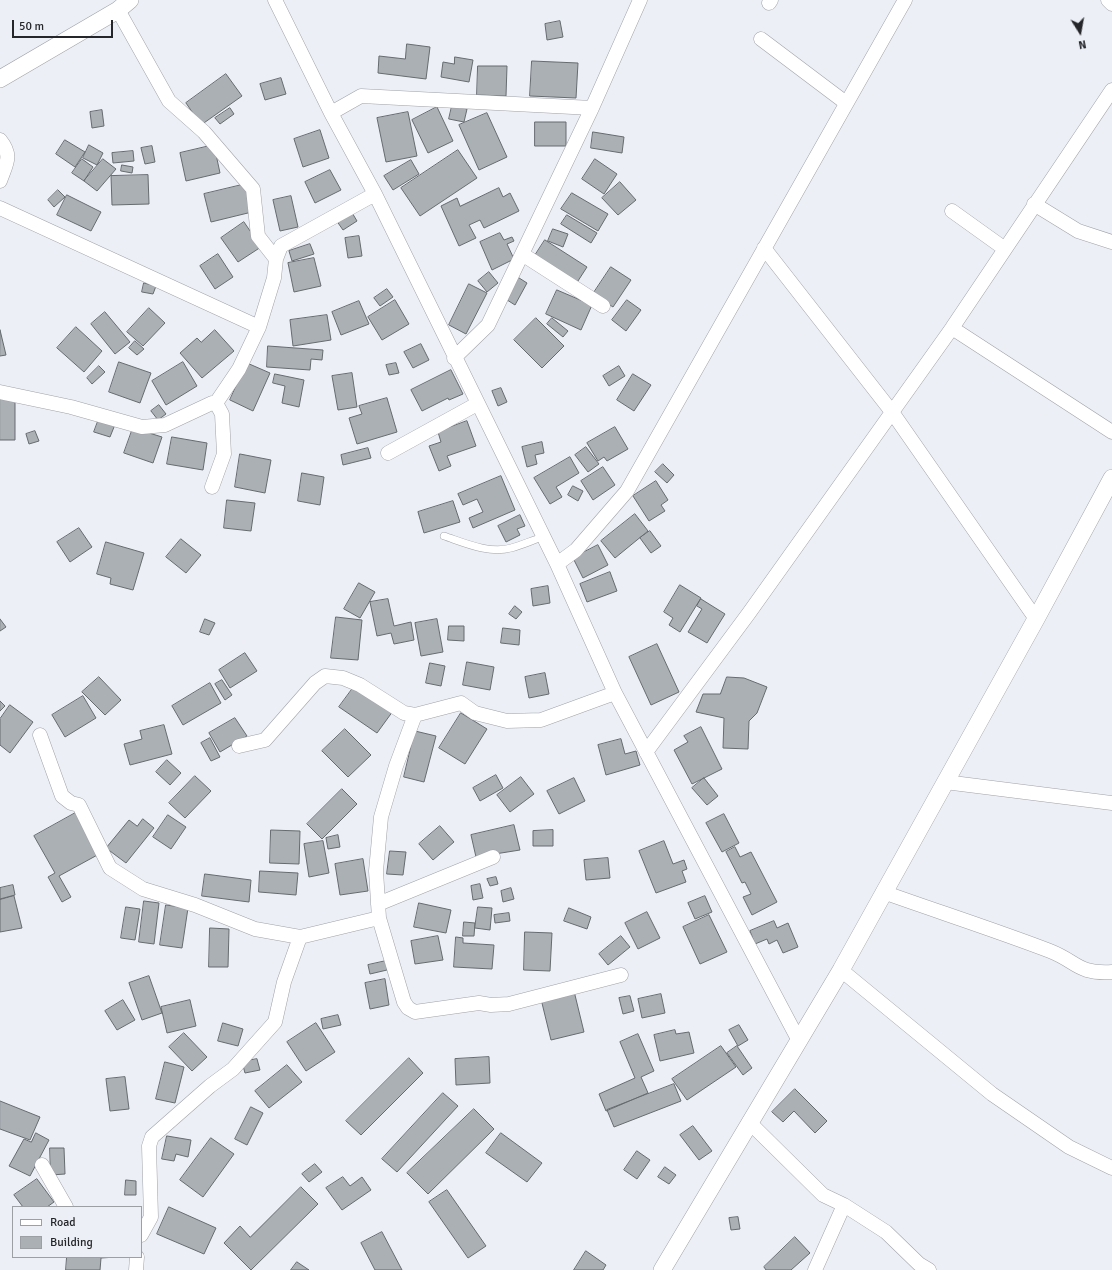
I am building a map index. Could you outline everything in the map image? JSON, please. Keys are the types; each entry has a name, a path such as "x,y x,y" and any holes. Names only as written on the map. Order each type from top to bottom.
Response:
{"street":[{"path":"275,0 331,113 375,194 454,358 557,564 615,693 798,1039"},
{"path":"454,358 488,325 592,108 640,0"},
{"path":"557,564 576,550 627,491 905,0"},
{"path":"1108,0 1112,4"},
{"path":"0,79 124,5 169,101 204,132 253,189 258,236 276,259"},
{"path":"761,39 846,103"},
{"path":"646,752 749,613 952,328 1112,90"},
{"path":"331,113 361,96 592,108"},
{"path":"0,140 8,151 8,158 0,181"},
{"path":"0,392 71,408 142,427 165,425 212,403 216,403 239,370 259,327 274,278 276,259 281,246 375,194"},
{"path":"1034,204 1078,231 1112,242"},
{"path":"0,208 259,327"},
{"path":"952,211 1005,249"},
{"path":"764,248 892,412 1036,619"},
{"path":"522,254 603,306"},
{"path":"952,328 1112,432"},
{"path":"212,487 224,454 222,414 216,403"},
{"path":"388,453 477,404"},
{"path":"662,1270 798,1039 841,970 1036,619 1112,478"},
{"path":"239,746 265,740 315,683 325,676 343,678 360,685 404,713 415,715 461,703 475,713 507,721 541,720 615,693"},
{"path":"415,715 396,766 381,817 376,871 379,918 404,1002 408,1008 415,1012 479,1003 491,1005 509,1004 621,975"},
{"path":"40,735 62,796 71,803 79,805 110,868 143,889 195,905 255,928 300,937 379,918"},
{"path":"945,782 1112,803"},
{"path":"378,904 493,857"},
{"path":"883,892 1052,952 1081,969 1095,973 1112,972"},
{"path":"142,1233 151,1217 149,1146 152,1137 210,1086 233,1069 274,1022 284,982 300,937"},
{"path":"841,970 992,1094 1070,1147 1112,1168"},
{"path":"749,1122 823,1195 844,1205 886,1232 919,1264 929,1270"},
{"path":"42,1165 65,1206"},
{"path":"815,1270 844,1205"},
{"path":"136,1270 137,1258"}],"lane":[{"path":"444,536 479,548 496,550 510,549 543,537"}],"building":[{"path":"560,21 563,37 547,40 545,24"},
{"path":"407,44 430,47 426,79 378,73 379,56 405,59"},
{"path":"455,57 473,60 469,82 441,77 443,62 454,64"},
{"path":"532,61 578,63 576,98 530,96"},
{"path":"478,66 507,66 506,96 477,95"},
{"path":"226,74 242,96 201,125 186,103"},
{"path":"281,78 286,94 265,100 260,84"},
{"path":"452,106 467,109 464,122 449,119"},
{"path":"437,107 453,141 428,153 412,120"},
{"path":"230,108 234,114 220,124 215,118"},
{"path":"102,110 104,126 92,128 90,112"},
{"path":"408,112 417,156 386,162 377,118"},
{"path":"487,113 507,157 479,170 459,125"},
{"path":"535,122 566,122 566,146 535,146"},
{"path":"320,130 329,158 303,167 294,139"},
{"path":"593,132 624,137 622,153 591,148"},
{"path":"65,140 85,152 75,167 56,154"},
{"path":"89,145 103,153 97,165 83,158"},
{"path":"214,145 220,173 186,181 180,153"},
{"path":"152,146 155,162 145,164 141,148"},
{"path":"458,150 477,178 420,216 401,188"},
{"path":"133,151 134,161 113,163 112,153"},
{"path":"82,159 93,167 84,181 72,173"},
{"path":"103,159 116,169 97,191 84,181"},
{"path":"595,159 617,174 604,194 582,179"},
{"path":"411,160 419,174 393,190 384,176"},
{"path":"122,165 133,167 132,173 121,171"},
{"path":"330,170 341,190 315,203 305,182"},
{"path":"148,175 149,204 112,205 111,176"},
{"path":"620,182 636,200 618,215 602,198"},
{"path":"246,184 252,212 211,222 204,194"},
{"path":"499,188 503,197 510,193 519,211 484,228 480,220 469,225 476,238 459,246 441,206 457,198 460,206"},
{"path":"58,190 65,197 54,207 48,200"},
{"path":"572,193 608,214 598,231 561,209"},
{"path":"67,195 101,212 91,231 57,215"},
{"path":"291,196 298,227 280,231 273,200"},
{"path":"351,211 357,221 343,230 336,220"},
{"path":"567,215 597,233 591,243 561,224"},
{"path":"244,222 261,247 238,262 221,238"},
{"path":"553,229 568,234 563,247 548,241"},
{"path":"500,233 504,240 512,237 514,241 507,244 514,259 492,270 480,242"},
{"path":"359,236 362,256 348,258 345,238"},
{"path":"545,240 587,267 576,284 534,257"},
{"path":"310,244 314,254 292,261 289,251"},
{"path":"218,254 233,277 215,289 200,266"},
{"path":"314,258 321,286 294,292 288,263"},
{"path":"611,267 631,280 613,307 593,294"},
{"path":"489,272 498,283 487,292 478,281"},
{"path":"516,276 527,283 515,305 504,298"},
{"path":"144,283 156,286 153,294 142,292"},
{"path":"469,284 487,293 466,334 449,325"},
{"path":"387,289 393,297 380,306 374,298"},
{"path":"557,290 592,305 581,330 546,314"},
{"path":"395,300 409,324 382,340 368,317"},
{"path":"627,300 641,310 626,331 612,320"},
{"path":"359,301 369,324 341,335 332,312"},
{"path":"149,308 165,323 143,346 127,332"},
{"path":"105,312 130,342 115,354 91,324"},
{"path":"327,315 331,340 293,346 290,320"},
{"path":"536,318 564,346 542,368 514,340"},
{"path":"552,318 568,331 563,337 547,324"},
{"path":"76,327 102,351 84,372 57,348"},
{"path":"0,330 6,355 0,356"},
{"path":"215,330 234,351 202,378 180,353 197,338 201,342"},
{"path":"135,341 144,349 137,355 129,348"},
{"path":"421,344 429,360 413,368 404,352"},
{"path":"268,346 323,350 322,360 311,359 310,370 267,367"},
{"path":"119,362 151,373 140,403 109,392"},
{"path":"183,362 197,386 166,405 152,381"},
{"path":"247,363 270,373 253,411 230,400"},
{"path":"396,363 399,373 389,375 386,365"},
{"path":"99,366 105,372 92,384 87,378"},
{"path":"619,366 625,376 609,386 603,376"},
{"path":"451,370 463,394 449,400 448,398 422,411 411,390"},
{"path":"352,373 357,407 338,410 332,376"},
{"path":"275,374 304,380 299,407 282,403 285,386 273,383"},
{"path":"633,374 651,385 634,411 617,400"},
{"path":"501,388 507,402 498,406 492,391"},
{"path":"387,398 397,432 357,444 349,418 362,414 359,406"},
{"path":"0,399 15,399 15,440 0,440"},
{"path":"159,405 166,414 158,420 151,411"},
{"path":"100,416 116,422 110,437 94,432"},
{"path":"467,421 476,446 447,456 451,466 439,471 429,446 441,442 438,432"},
{"path":"615,427 628,449 607,461 604,457 598,461 587,443"},
{"path":"133,428 162,437 153,463 124,453"},
{"path":"35,431 39,441 29,444 26,434"},
{"path":"172,437 207,443 203,470 167,464"},
{"path":"542,442 544,453 535,455 537,464 527,467 522,447"},
{"path":"586,447 599,464 588,472 575,455"},
{"path":"368,448 371,458 343,465 341,455"},
{"path":"240,454 271,460 265,493 235,487"},
{"path":"570,457 579,473 556,487 562,497 550,504 534,478"},
{"path":"663,464 674,475 667,483 655,472"},
{"path":"603,467 615,485 593,500 581,481"},
{"path":"302,473 324,477 320,505 298,501"},
{"path":"501,476 515,510 473,528 469,518 483,512 477,499 463,505 458,494"},
{"path":"656,481 668,500 661,505 665,511 649,521 633,496"},
{"path":"573,486 583,491 578,501 568,495"},
{"path":"227,500 255,503 251,531 224,528"},
{"path":"453,501 460,522 424,533 418,512"},
{"path":"635,514 648,531 615,558 601,541"},
{"path":"520,515 525,526 517,529 520,535 506,542 498,526"},
{"path":"79,528 92,547 70,562 57,542"},
{"path":"650,531 661,546 651,553 640,538"},
{"path":"181,539 201,555 186,573 166,557"},
{"path":"106,542 144,553 133,590 110,584 111,578 97,574"},
{"path":"598,545 608,565 583,578 573,558"},
{"path":"610,572 617,591 587,602 580,584"},
{"path":"359,583 375,592 360,618 344,609"},
{"path":"680,585 701,598 680,632 669,625 673,618 664,612"},
{"path":"548,586 550,603 533,606 531,589"},
{"path":"388,599 394,626 411,622 414,640 394,644 391,633 377,636 370,602"},
{"path":"701,599 725,614 707,643 688,632 702,609 697,606"},
{"path":"515,606 522,612 516,619 509,614"},
{"path":"336,617 362,620 358,660 331,658"},
{"path":"0,619 6,627 0,631"},
{"path":"205,619 215,623 209,635 200,632"},
{"path":"437,619 443,652 421,656 415,623"},
{"path":"449,626 464,626 464,641 448,640"},
{"path":"503,628 520,630 519,645 501,643"},
{"path":"657,644 679,692 651,705 629,657"},
{"path":"245,653 257,671 230,688 219,670"},
{"path":"467,662 494,667 490,690 463,685"},
{"path":"430,663 445,666 441,686 426,683"},
{"path":"545,673 549,694 529,698 525,677"},
{"path":"99,677 121,700 105,715 82,692"},
{"path":"727,677 744,678 767,687 757,713 749,721 748,749 723,748 724,718 696,712 703,694 720,694"},
{"path":"222,680 232,695 225,700 215,684"},
{"path":"210,683 221,703 183,725 172,706"},
{"path":"356,684 393,711 377,733 339,707"},
{"path":"83,696 96,718 65,737 52,715"},
{"path":"0,701 5,706 0,711"},
{"path":"10,705 33,722 10,753 0,745 0,719"},
{"path":"461,713 487,729 465,764 439,748"},
{"path":"235,718 247,736 220,752 209,733"},
{"path":"164,725 172,754 130,765 124,744 142,739 140,731"},
{"path":"701,727 722,769 692,784 674,750 688,742 684,736"},
{"path":"345,729 371,755 348,777 322,751"},
{"path":"415,731 436,736 424,782 404,777"},
{"path":"210,738 220,757 211,761 201,743"},
{"path":"621,739 625,754 636,751 640,765 606,775 598,745"},
{"path":"167,760 181,773 170,785 156,772"},
{"path":"496,775 503,788 480,801 473,788"},
{"path":"195,776 211,791 185,818 169,803"},
{"path":"521,777 534,794 510,812 497,795"},
{"path":"574,778 585,801 559,814 547,791"},
{"path":"704,778 718,796 707,805 692,788"},
{"path":"342,789 357,804 322,839 307,824"},
{"path":"79,811 101,853 59,876 71,897 62,902 48,877 55,873 34,836"},
{"path":"724,814 739,843 722,852 706,823"},
{"path":"168,815 186,827 171,849 153,837"},
{"path":"143,819 154,828 126,863 106,848 129,820 137,826"},
{"path":"514,825 520,850 476,857 471,835"},
{"path":"440,826 454,842 433,860 419,844"},
{"path":"271,830 300,831 299,864 270,863"},
{"path":"553,830 553,846 533,846 533,831"},
{"path":"338,835 340,847 328,849 326,838"},
{"path":"323,841 329,873 309,877 304,844"},
{"path":"664,841 673,864 684,860 687,869 682,871 686,882 656,893 639,851"},
{"path":"735,847 740,857 751,852 777,902 752,915 743,897 751,894 745,882 742,883 726,852"},
{"path":"390,851 406,852 403,875 387,874"},
{"path":"608,858 610,878 586,880 584,860"},
{"path":"363,859 368,891 340,895 335,864"},
{"path":"260,871 298,873 296,895 259,892"},
{"path":"205,874 251,880 249,902 202,896"},
{"path":"496,877 498,884 490,886 487,879"},
{"path":"480,884 483,898 473,900 471,886"},
{"path":"13,885 15,895 0,899 0,888"},
{"path":"511,888 514,899 503,902 501,891"},
{"path":"14,896 22,928 0,932 0,900"},
{"path":"705,896 712,912 695,919 688,903"},
{"path":"144,901 159,903 154,944 139,942"},
{"path":"419,903 451,910 446,933 414,927"},
{"path":"166,905 188,908 182,948 160,945"},
{"path":"126,907 140,909 135,940 121,938"},
{"path":"478,907 492,908 490,930 475,928"},
{"path":"569,908 591,917 587,929 564,921"},
{"path":"647,912 660,938 638,949 625,923"},
{"path":"509,913 510,921 495,923 494,915"},
{"path":"709,915 727,952 700,964 683,927"},
{"path":"774,921 777,928 788,923 798,947 783,953 777,940 769,944 767,939 755,944 750,931"},
{"path":"464,922 475,923 474,936 463,936"},
{"path":"210,928 229,929 228,967 209,967"},
{"path":"525,932 552,933 550,971 524,970"},
{"path":"438,936 443,960 415,964 411,941"},
{"path":"621,936 630,947 608,965 599,954"},
{"path":"456,937 463,938 463,943 494,945 492,969 454,967"},
{"path":"386,961 387,970 370,974 368,965"},
{"path":"149,976 162,1013 142,1020 129,983"},
{"path":"385,979 389,1005 370,1009 365,983"},
{"path":"574,991 584,1032 551,1040 541,999"},
{"path":"661,994 665,1013 642,1018 638,999"},
{"path":"630,996 634,1011 623,1014 619,998"},
{"path":"123,1000 135,1020 117,1030 105,1011"},
{"path":"190,1000 196,1026 167,1033 161,1007"},
{"path":"338,1015 341,1025 323,1029 321,1019"},
{"path":"223,1023 243,1029 238,1046 218,1041"},
{"path":"316,1023 335,1052 306,1071 287,1042"},
{"path":"739,1025 748,1040 738,1046 729,1030"},
{"path":"675,1030 676,1034 689,1032 694,1053 660,1061 654,1035"},
{"path":"184,1033 207,1057 192,1071 169,1047"},
{"path":"638,1034 654,1071 641,1077 648,1093 606,1111 599,1094 635,1078 620,1042"},
{"path":"721,1046 736,1067 687,1100 672,1079"},
{"path":"737,1046 752,1068 743,1075 727,1053"},
{"path":"489,1057 490,1083 456,1085 455,1059"},
{"path":"409,1058 423,1073 361,1135 346,1121"},
{"path":"257,1059 260,1070 245,1073 242,1062"},
{"path":"165,1062 184,1067 175,1103 156,1099"},
{"path":"287,1065 302,1082 269,1108 255,1091"},
{"path":"125,1077 129,1109 110,1111 106,1079"},
{"path":"674,1084 681,1101 614,1127 607,1110"},
{"path":"795,1089 827,1121 815,1133 794,1111 783,1122 772,1112"},
{"path":"443,1093 458,1106 397,1172 382,1159"},
{"path":"0,1101 40,1117 30,1140 0,1129"},
{"path":"251,1107 263,1113 247,1145 235,1139"},
{"path":"474,1109 494,1129 428,1194 407,1173"},
{"path":"693,1126 712,1151 699,1160 680,1135"},
{"path":"36,1133 49,1140 30,1176 9,1166 24,1139 31,1142"},
{"path":"501,1133 542,1163 527,1182 486,1153"},
{"path":"167,1136 191,1140 188,1157 176,1154 174,1161 162,1159"},
{"path":"211,1138 234,1154 203,1197 180,1180"},
{"path":"50,1148 64,1148 65,1174 51,1175"},
{"path":"637,1151 650,1160 637,1179 624,1170"},
{"path":"315,1164 322,1172 309,1182 302,1174"},
{"path":"665,1167 676,1175 669,1184 658,1177"},
{"path":"343,1177 350,1186 362,1177 371,1190 342,1210 326,1188"},
{"path":"37,1179 54,1202 48,1206 22,1206 14,1195"},
{"path":"126,1180 136,1181 136,1195 125,1195"},
{"path":"301,1187 318,1204 251,1270 224,1243 240,1226 250,1237"},
{"path":"447,1190 486,1246 468,1258 429,1202"},
{"path":"169,1207 216,1228 204,1254 157,1234"},
{"path":"738,1217 740,1229 731,1230 729,1218"},
{"path":"382,1232 402,1270 375,1270 361,1243"},
{"path":"795,1237 810,1253 791,1270 766,1270 764,1267"},
{"path":"586,1251 606,1265 603,1270 574,1270"},
{"path":"67,1258 101,1258 100,1270 66,1270"},
{"path":"297,1262 309,1270 291,1270"}]}
